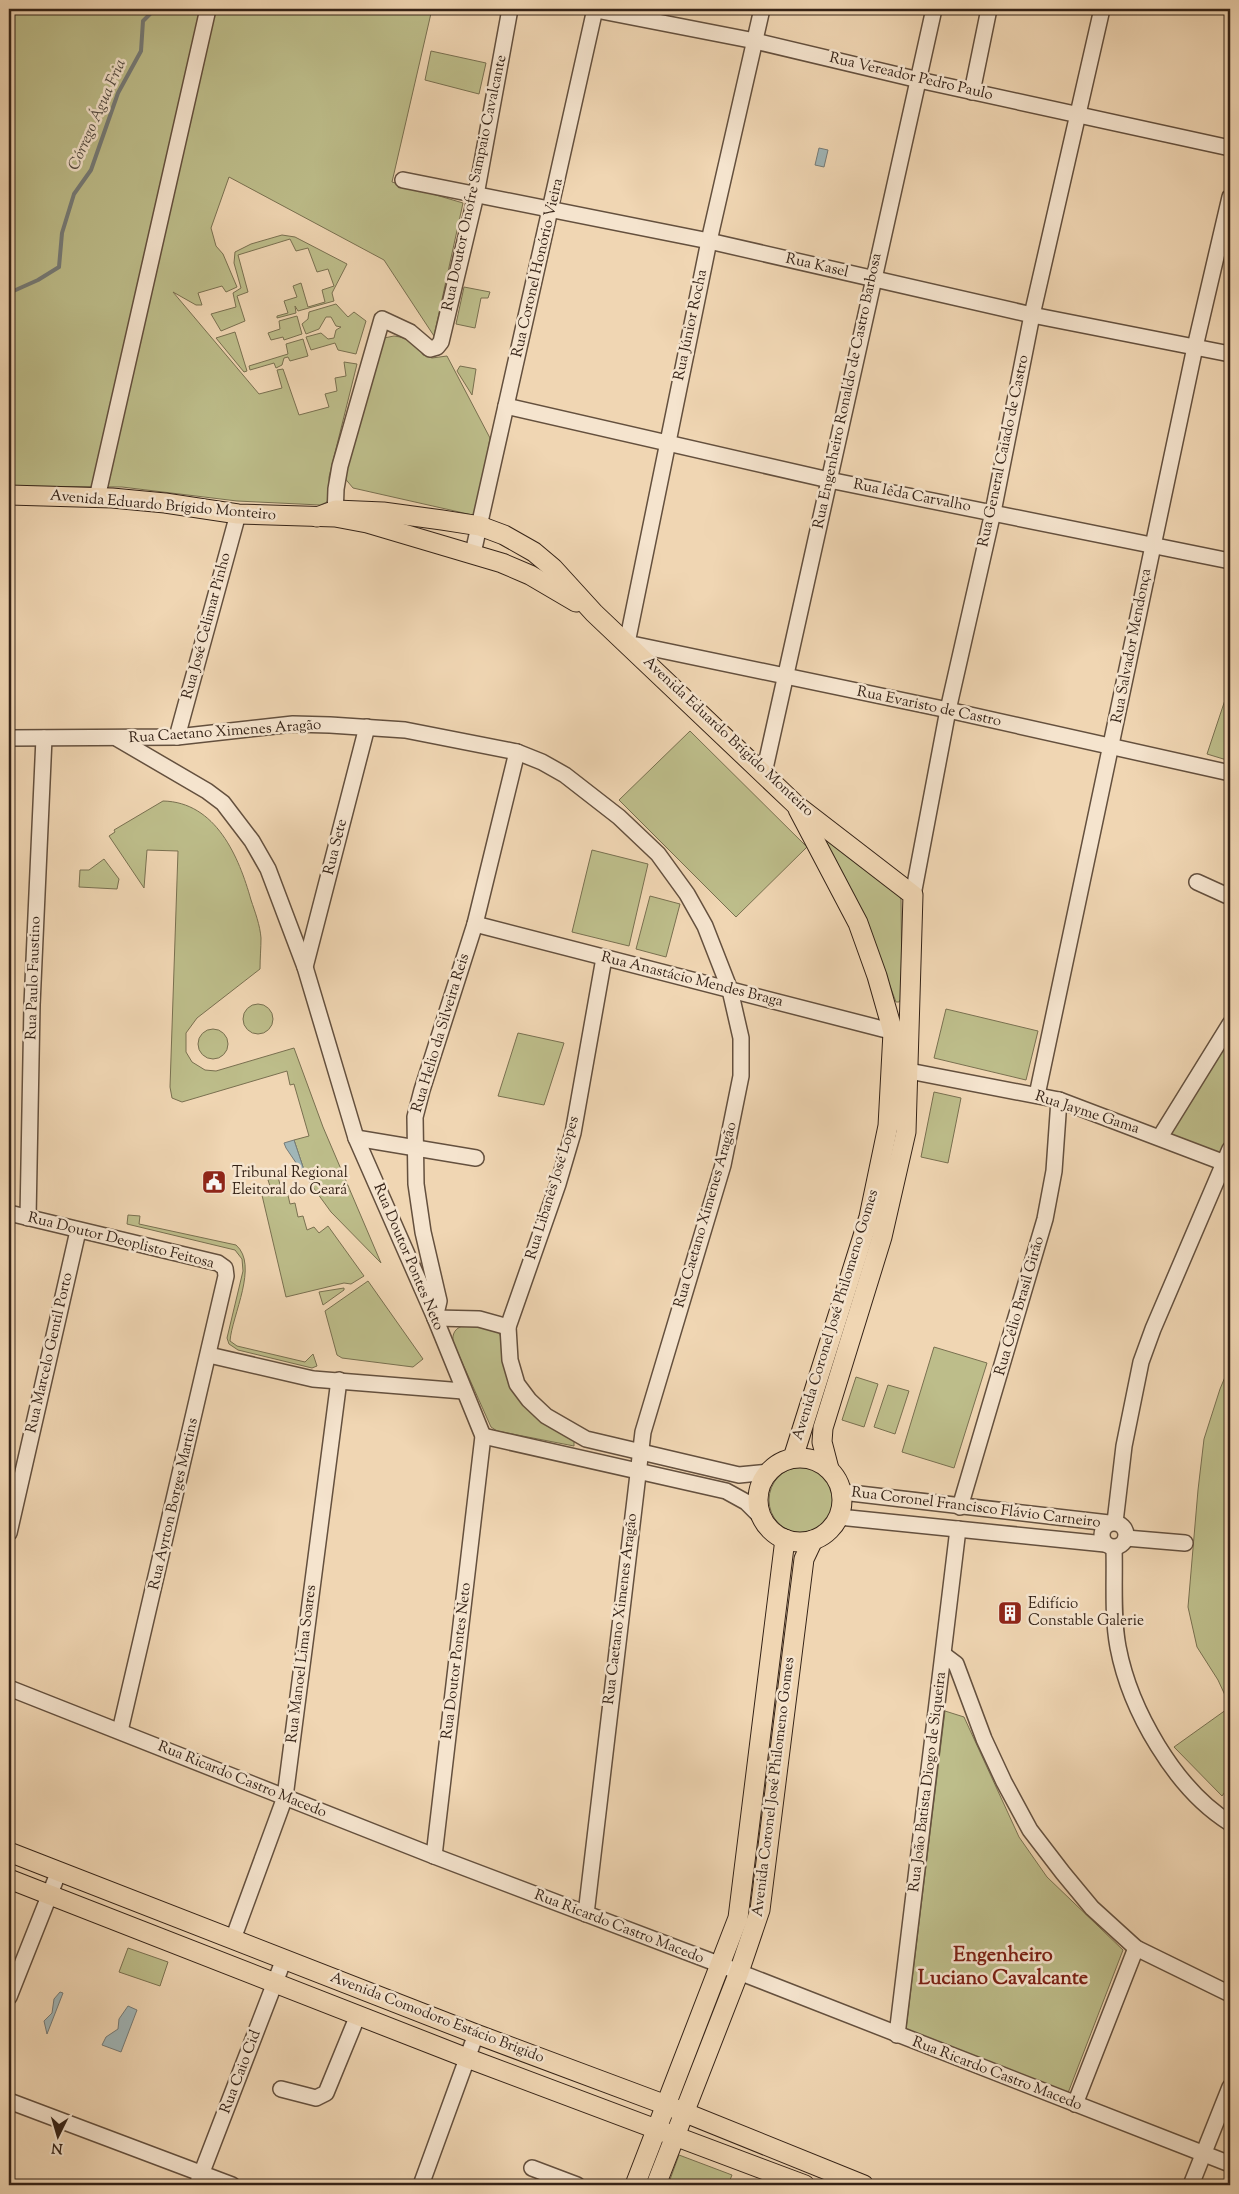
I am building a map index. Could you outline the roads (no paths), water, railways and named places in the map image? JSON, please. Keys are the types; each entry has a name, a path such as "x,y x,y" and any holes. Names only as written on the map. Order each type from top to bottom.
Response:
{"main road":[{"name":"Avenida Eduardo Brígido Monteiro","path":"9,495 97,498 165,503 238,514 399,514 480,526 504,535 534,552 553,568 594,613 795,804 913,895"},
{"name":"Avenida Eduardo Brígido Monteiro","path":"329,515 367,523 473,554 530,575 594,613"},
{"name":"Avenida Coronel José Philomeno Gomes","path":"795,804 858,923 901,1034 910,1071 906,1132 896,1181 882,1237 823,1428 822,1442 829,1469"},
{"name":"Avenida Coronel José Philomeno Gomes","path":"793,1458 868,1217 888,1126 901,1034 913,895"},
{"path":"877,1176 896,1181"},
{"path":"829,1344 847,1351"},
{"path":"793,1458 812,1460 829,1469 837,1479 842,1492 843,1505 839,1518 828,1532 813,1540 799,1542 785,1539 771,1531 762,1518 758,1506 758,1494 762,1482 769,1472 780,1463 793,1458"},
{"name":"Avenida Coronel José Philomeno Gomes","path":"635,2185 738,1918 785,1539"},
{"name":"Avenida Coronel José Philomeno Gomes","path":"656,2185 757,1923 804,1559 813,1540"},
{"path":"764,1715 784,1718"},
{"name":"Avenida Comodoro Estácio Brigido","path":"9,1852 476,2034 684,2112 864,2185"},
{"path":"745,1869 764,1871"},
{"name":"Avenida Comodoro Estácio Brigido","path":"9,1879 467,2058 805,2185"}],"street":[{"path":"97,498 208,9"},
{"name":"Rua Doutor Onofre Sampaio Cavalcante","path":"329,515 340,466 382,318 410,332 430,349 437,347 441,342 476,195 510,9"},
{"name":"Rua Vereador Pedro Paulo","path":"594,9 755,41 972,92 1230,148"},
{"name":"Rua Coronel Honório Vieira","path":"473,554 551,211 594,9"},
{"name":"Rua Júnior Rocha","path":"627,643 709,241 762,9"},
{"name":"Rua Engenheiro Ronaldo de Castro Barbosa","path":"764,773 872,279 920,80 934,9"},
{"path":"972,92 989,9"},
{"name":"Rua General Caiado de Castro","path":"913,895 948,710 993,512 1032,315 1102,9"},
{"name":"Rua Kasel","path":"403,180 709,241 1032,315 1230,354"},
{"name":"Rua Salvador Mendonça","path":"1036,1095 1112,748 1195,347 1230,197"},
{"name":"Rua Iêda Carvalho","path":"506,406 829,480 1230,561"},
{"name":"Rua José Celimar Pinho","path":"177,737 238,514"},
{"name":"Rua Evaristo de Castro","path":"627,643 948,710 1230,773"},
{"name":"Rua Caetano Ximenes Aragão","path":"9,738 117,739 177,737 293,724 405,730 517,752 542,762 565,775 619,817 658,854 687,894 705,926 730,990 741,1038 741,1076 723,1165 643,1432 639,1453 586,1914"},
{"name":"Rua Sete","path":"305,967 367,727"},
{"name":"Rua Paulo Faustino","path":"28,1218 32,1006 44,738"},
{"name":"Rua Doutor Pontes Neto","path":"117,739 207,790 238,821 268,869 305,967 356,1138 435,1318 463,1392 483,1436 434,1856"},
{"name":"Rua Helio da Silveira Reis","path":"435,1318 439,1301 423,1232 416,1184 415,1117 475,924 517,752"},
{"path":"1197,882 1230,897"},
{"name":"Rua Anastácio Mendes Braga","path":"475,924 901,1034"},
{"name":"Rua Libanês José Lopes","path":"508,1327 558,1184 573,1133 604,958"},
{"path":"1160,1137 1230,1024"},
{"name":"Rua Jayme Gama","path":"910,1071 1060,1100 1160,1137 1228,1159"},
{"name":"Rua Célio Brasil Girão","path":"960,1507 1045,1219 1054,1164 1060,1100"},
{"path":"356,1138 476,1158"},
{"path":"1228,1159 1141,1362 1124,1446 1112,1523 1102,1530 1102,1539 1110,1546 1118,1645 1124,1672 1135,1703 1150,1732 1175,1770 1200,1799 1230,1823"},
{"name":"Rua Doutor Deoplisto Feitosa","path":"9,1213 218,1263 224,1268 226,1276"},
{"name":"Rua Marcelo Gentil Porto","path":"9,1533 78,1231"},
{"name":"Rua Ayrton Borges Martins","path":"120,1731 226,1276"},
{"path":"435,1318 480,1319 508,1327 510,1360 517,1384 529,1400 546,1416 586,1439 739,1475 769,1472"},
{"path":"209,1354 313,1378 463,1392"},
{"name":"Rua Manoel Lima Soares","path":"234,1939 285,1797 338,1380"},
{"path":"483,1436 583,1457 637,1472 726,1491 746,1502 762,1518"},
{"path":"583,1457 586,1439"},
{"name":"Rua Coronel Francisco Flávio Carneiro","path":"842,1492 910,1502 1112,1523"},
{"path":"908,1524 910,1502"},
{"path":"994,1532 996,1511"},
{"name":"Rua Coronel Francisco Flávio Carneiro","path":"839,1518 994,1532 1110,1546"},
{"path":"1110,1546 1124,1543 1126,1538 1124,1528 1112,1523"},
{"name":"Rua João Batista Diogo de Siqueira","path":"897,2035 958,1529"},
{"path":"1126,1538 1185,1543"},
{"path":"944,1655 956,1664 984,1739 1004,1782 1030,1830 1092,1908 1136,1948 1230,1994"},
{"name":"Rua Ricardo Castro Macedo","path":"9,1688 434,1856 721,1965 1230,2164"},
{"path":"9,1997 59,1871"},
{"path":"1075,2104 1136,1948"},
{"name":"Rua Caio Cid","path":"200,2179 284,1959"},
{"path":"281,2089 316,2098 326,2092 358,2015"},
{"path":"421,2185 476,2034"},
{"path":"1191,2185 1230,2087"},
{"path":"9,2101 200,2179 232,2185"},
{"path":"532,2168 578,2185"}],"waterway":[{"name":"Córrego Água Fria","path":"9,293 38,280 59,267 62,233 74,194 91,170 118,93 141,51 143,21 155,9"}],"place":[{"name":"Tribunal Regional Eleitoral do Ceará","path":"214,1182"},
{"name":"Edifício Constable Galerie","path":"1010,1613"}],"district":[{"name":"Engenheiro Luciano Cavalcante","path":"1003,1968"}]}
